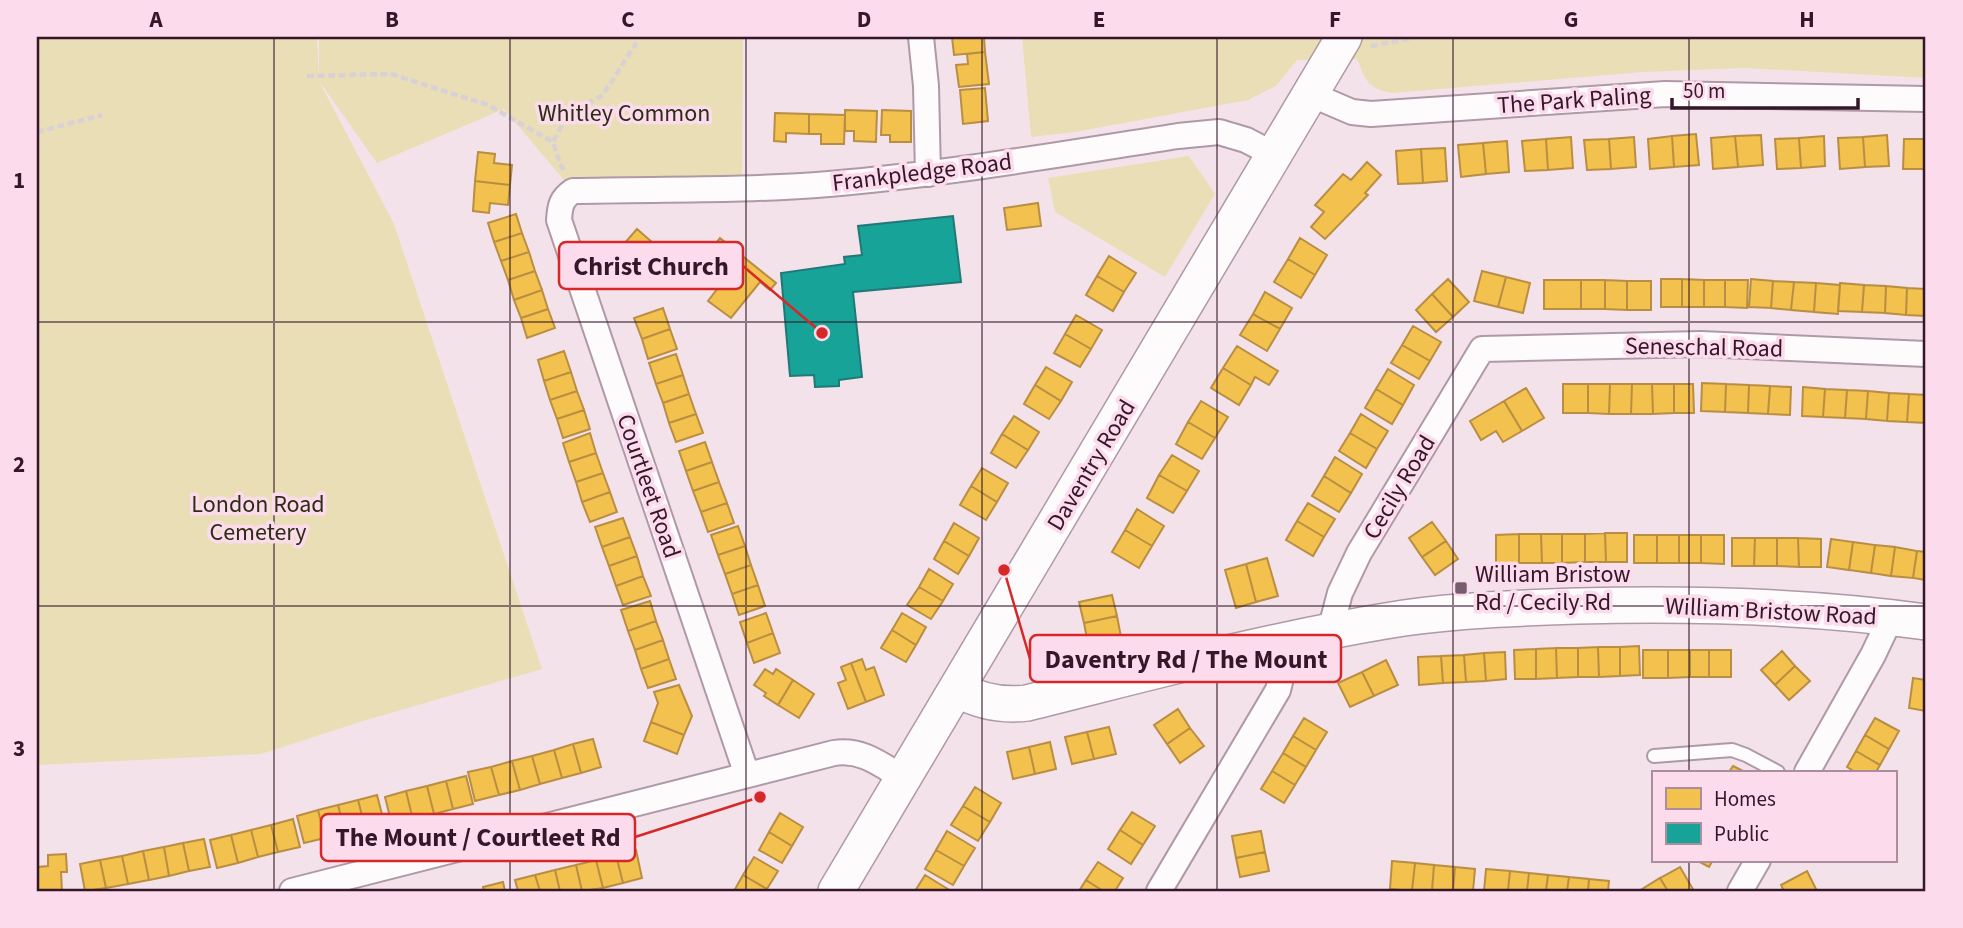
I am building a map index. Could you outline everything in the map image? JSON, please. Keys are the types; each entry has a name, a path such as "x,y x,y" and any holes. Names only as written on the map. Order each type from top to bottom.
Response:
{"street":[{"path":"921,37 926,86 928,174"},
{"name":"Daventry Road","path":"836,891 1341,41"},
{"name":"The Park Paling","path":"1310,94 1352,112 1371,114 1665,94 1926,99"},
{"name":"Frankpledge Road","path":"572,193 828,184 928,174 1219,132 1246,140 1275,155"},
{"name":"Courtleet Road","path":"572,193 560,205 559,220 747,775"},
{"name":"Seneschal Road","path":"1482,349 1701,344 1926,354"},
{"name":"Cecily Road","path":"1329,631 1340,593 1359,553 1482,349"},
{"name":"William Bristow Road","path":"957,689 1001,705 1027,703 1291,638 1407,618 1530,608 1648,604 1764,607 1926,622"},
{"path":"1808,771 1873,655 1891,617"},
{"path":"1159,891 1278,690 1291,638"},
{"path":"292,891 848,751 864,755 902,778"},
{"path":"1740,891 1757,862"}],"lane":[{"path":"1654,756 1732,750 1776,771"}],"path":[{"path":"553,142 568,114 603,95 640,37"},
{"path":"1341,41 1372,46 1418,37"},
{"path":"307,76 391,74 488,104 553,142 572,193"},
{"path":"37,132 102,115"}],"green space":[{"name":"London Road Cemetery","path":"37,37 317,37 319,80 319,37 743,37 742,188 573,191 504,109 377,163 319,81 394,224 542,669 261,754 37,765"},
{"path":"1022,37 1926,37 1926,78 1744,68 1643,72 1392,93 1372,86 1357,59 1297,60 1276,86 1248,100 1075,132 1031,137"},
{"path":"1189,156 1215,194 1165,277 1055,212 1048,178"}],"building: Homes":[{"path":"952,37 984,37 985,52 954,55"},
{"path":"985,52 989,84 959,87 956,65 968,64 967,54"},
{"path":"985,88 988,121 963,124 960,90"},
{"path":"845,110 877,111 876,142 854,141 854,131 845,131"},
{"path":"882,110 911,111 911,142 890,142 890,135 881,135"},
{"path":"775,113 809,114 809,134 786,133 786,142 774,141"},
{"path":"809,114 845,115 844,144 821,144 821,134 809,134"},
{"path":"1696,134 1699,165 1674,167 1672,136"},
{"path":"1761,135 1763,165 1738,167 1735,136"},
{"path":"1887,135 1889,166 1865,167 1863,137"},
{"path":"1672,136 1674,167 1650,169 1648,139"},
{"path":"1735,136 1738,167 1713,169 1711,138"},
{"path":"1824,136 1825,166 1801,168 1799,138"},
{"path":"1571,137 1573,168 1548,170 1546,139"},
{"path":"1634,137 1636,167 1611,169 1609,139"},
{"path":"1863,137 1865,167 1840,169 1838,138"},
{"path":"1799,138 1801,168 1777,169 1775,139"},
{"path":"1546,139 1548,170 1525,171 1522,141"},
{"path":"1609,139 1611,169 1587,170 1584,140"},
{"path":"1904,139 1926,139 1926,169 1903,169"},
{"path":"1507,141 1509,172 1486,174 1483,143"},
{"path":"1483,143 1486,174 1461,177 1458,145"},
{"path":"1445,148 1447,181 1423,183 1421,149"},
{"path":"1421,149 1423,183 1398,184 1396,151"},
{"path":"478,152 495,154 494,163 512,165 510,185 475,181"},
{"path":"1367,162 1381,175 1365,193 1368,195 1325,239 1311,227 1324,212 1315,205 1343,174 1351,180"},
{"path":"475,181 510,185 508,205 490,203 489,213 473,211"},
{"path":"1038,203 1041,226 1007,230 1004,208"},
{"path":"516,214 522,233 494,242 488,223"},
{"path":"637,229 660,249 646,265 623,245"},
{"path":"522,233 529,252 501,261 494,242"},
{"path":"720,238 776,283 770,290 760,282 731,318 708,301 724,280 708,254"},
{"path":"1300,238 1327,255 1315,275 1288,259"},
{"path":"529,252 535,271 508,280 501,261"},
{"path":"1109,256 1136,273 1124,292 1097,276"},
{"path":"1288,259 1315,275 1301,298 1274,282"},
{"path":"535,271 542,290 514,300 508,280"},
{"path":"1482,271 1506,277 1498,307 1474,301"},
{"path":"1097,276 1124,292 1113,311 1086,295"},
{"path":"1506,277 1530,283 1523,313 1498,307"},
{"path":"1448,279 1469,302 1453,317 1432,294"},
{"path":"1661,279 1682,279 1682,307 1661,307"},
{"path":"1682,279 1704,280 1704,307 1682,307"},
{"path":"1751,279 1773,281 1771,308 1749,307"},
{"path":"1544,280 1581,280 1581,309 1544,309"},
{"path":"1581,280 1605,280 1605,309 1581,309"},
{"path":"1605,280 1627,281 1627,310 1605,309"},
{"path":"1704,280 1725,280 1725,307 1704,307"},
{"path":"1725,280 1748,280 1747,308 1725,307"},
{"path":"1627,281 1651,281 1651,310 1627,310"},
{"path":"1773,281 1794,282 1791,310 1771,308"},
{"path":"1794,282 1816,283 1814,312 1791,310"},
{"path":"1816,283 1840,285 1838,314 1814,312"},
{"path":"1840,283 1864,285 1862,312 1838,311"},
{"path":"1864,285 1886,286 1885,313 1862,312"},
{"path":"1886,286 1907,288 1906,315 1885,313"},
{"path":"1907,288 1926,289 1926,316 1906,315"},
{"path":"542,290 548,309 521,318 514,300"},
{"path":"1265,292 1292,308 1280,329 1253,314"},
{"path":"1432,294 1453,317 1436,332 1416,310"},
{"path":"663,308 670,329 642,339 634,318"},
{"path":"548,309 555,328 527,338 521,318"},
{"path":"1253,314 1280,329 1267,351 1240,335"},
{"path":"1076,315 1102,330 1091,349 1065,334"},
{"path":"1413,326 1441,342 1430,361 1402,345"},
{"path":"670,329 677,349 648,359 642,339"},
{"path":"1065,334 1091,349 1080,367 1054,353"},
{"path":"1402,345 1430,361 1419,379 1391,363"},
{"path":"1237,346 1278,371 1269,385 1255,377 1251,385 1223,368"},
{"path":"564,351 571,372 544,381 538,360"},
{"path":"676,354 683,375 656,384 649,363"},
{"path":"1046,367 1072,382 1061,401 1035,385"},
{"path":"1223,368 1251,385 1239,405 1211,388"},
{"path":"1388,369 1414,385 1403,405 1376,389"},
{"path":"571,372 577,391 550,400 544,381"},
{"path":"683,375 689,394 663,403 656,384"},
{"path":"1702,383 1726,384 1725,412 1701,411"},
{"path":"1563,384 1588,384 1588,413 1563,413"},
{"path":"1588,384 1610,384 1609,414 1588,413"},
{"path":"1610,384 1632,384 1631,414 1609,414"},
{"path":"1632,384 1652,384 1653,414 1631,414"},
{"path":"1652,384 1674,384 1674,413 1653,414"},
{"path":"1674,384 1693,384 1694,413 1674,413"},
{"path":"1726,384 1749,385 1748,413 1725,412"},
{"path":"1035,385 1061,401 1049,419 1024,404"},
{"path":"1749,385 1770,386 1768,414 1748,413"},
{"path":"1770,386 1791,387 1790,415 1768,414"},
{"path":"1803,387 1825,389 1823,417 1802,416"},
{"path":"1526,388 1544,418 1522,431 1504,401"},
{"path":"1376,389 1403,405 1392,424 1365,408"},
{"path":"1825,389 1847,390 1845,418 1823,417"},
{"path":"1847,390 1868,391 1866,419 1845,418"},
{"path":"577,391 584,410 557,419 550,400"},
{"path":"1868,391 1889,393 1887,421 1866,419"},
{"path":"1889,393 1909,394 1907,422 1887,421"},
{"path":"689,394 696,414 669,423 663,403"},
{"path":"1909,394 1926,395 1926,423 1907,422"},
{"path":"1201,401 1228,417 1215,438 1188,422"},
{"path":"1504,401 1522,431 1503,442 1496,431 1481,440 1470,421"},
{"path":"584,410 590,429 563,438 557,419"},
{"path":"696,414 703,433 676,442 669,423"},
{"path":"1361,414 1388,431 1377,449 1350,433"},
{"path":"1014,416 1039,432 1028,450 1002,434"},
{"path":"1188,422 1215,438 1202,459 1176,444"},
{"path":"590,433 596,453 569,462 563,443"},
{"path":"1350,433 1377,449 1366,468 1339,451"},
{"path":"1002,434 1028,450 1016,468 991,453"},
{"path":"705,442 712,462 686,471 679,451"},
{"path":"596,453 603,473 576,482 569,462"},
{"path":"1172,455 1199,471 1187,491 1159,475"},
{"path":"1335,457 1362,474 1351,493 1324,476"},
{"path":"712,462 719,482 693,491 686,471"},
{"path":"982,468 1008,483 997,502 971,486"},
{"path":"603,473 610,492 582,502 576,482"},
{"path":"1159,475 1187,491 1173,513 1147,498"},
{"path":"1324,476 1351,493 1339,512 1312,496"},
{"path":"719,482 727,503 701,512 693,491"},
{"path":"971,486 997,502 986,520 960,505"},
{"path":"610,492 617,512 590,522 582,502"},
{"path":"727,503 734,523 708,532 701,512"},
{"path":"1308,503 1335,519 1324,537 1297,521"},
{"path":"1137,509 1164,526 1152,546 1125,530"},
{"path":"623,518 630,537 602,547 595,527"},
{"path":"1297,521 1324,537 1313,556 1286,540"},
{"path":"1432,522 1446,541 1422,557 1409,538"},
{"path":"954,523 979,538 969,556 944,541"},
{"path":"738,526 745,546 718,555 711,535"},
{"path":"1125,530 1152,546 1139,568 1112,552"},
{"path":"1605,533 1606,562 1585,562 1585,534"},
{"path":"1605,533 1627,533 1627,562 1606,562"},
{"path":"1519,534 1541,534 1542,563 1519,563"},
{"path":"1519,534 1519,563 1496,563 1496,535"},
{"path":"1541,534 1562,534 1562,563 1542,563"},
{"path":"1562,534 1585,534 1585,562 1562,563"},
{"path":"1634,535 1657,535 1657,563 1634,563"},
{"path":"1657,535 1679,535 1679,563 1657,563"},
{"path":"1679,535 1701,535 1701,563 1679,563"},
{"path":"1701,535 1724,535 1724,564 1701,563"},
{"path":"630,537 637,556 609,566 602,547"},
{"path":"1732,538 1755,538 1754,566 1732,566"},
{"path":"1755,538 1777,538 1777,566 1754,566"},
{"path":"1777,538 1798,538 1799,567 1777,566"},
{"path":"1798,538 1821,539 1821,567 1799,567"},
{"path":"1831,539 1853,542 1849,570 1827,567"},
{"path":"944,541 969,556 958,574 934,559"},
{"path":"1446,541 1458,559 1435,575 1422,557"},
{"path":"1853,542 1875,545 1871,573 1849,570"},
{"path":"1875,545 1895,547 1891,576 1871,573"},
{"path":"745,546 751,565 725,574 718,555"},
{"path":"1895,547 1917,551 1913,578 1891,576"},
{"path":"1917,551 1926,552 1926,580 1913,578"},
{"path":"637,556 643,576 616,586 609,566"},
{"path":"1267,558 1278,596 1256,602 1246,564"},
{"path":"1246,564 1256,602 1236,608 1225,570"},
{"path":"751,565 758,585 732,594 725,574"},
{"path":"929,569 953,584 943,601 919,587"},
{"path":"643,576 651,596 623,605 616,586"},
{"path":"758,585 765,606 739,615 732,594"},
{"path":"919,587 943,601 931,619 907,605"},
{"path":"1112,595 1117,616 1084,623 1079,602"},
{"path":"650,601 656,621 628,631 621,610"},
{"path":"766,613 773,633 747,643 740,622"},
{"path":"902,613 926,627 916,645 892,630"},
{"path":"1117,616 1121,637 1088,644 1084,623"},
{"path":"656,621 663,640 635,650 628,631"},
{"path":"892,630 916,645 906,662 881,648"},
{"path":"773,633 780,653 754,663 747,643"},
{"path":"663,640 669,659 641,669 635,650"},
{"path":"1639,646 1640,675 1620,676 1620,647"},
{"path":"1598,647 1620,647 1620,676 1599,677"},
{"path":"1598,647 1599,677 1578,677 1578,648"},
{"path":"1556,648 1557,678 1536,679 1536,649"},
{"path":"1556,648 1578,648 1578,677 1557,678"},
{"path":"1536,649 1536,679 1515,679 1514,650"},
{"path":"1643,650 1668,650 1668,678 1643,678"},
{"path":"1668,650 1690,650 1690,677 1668,678"},
{"path":"1690,650 1709,650 1709,677 1690,677"},
{"path":"1709,650 1731,650 1731,677 1709,677"},
{"path":"1782,651 1795,666 1775,685 1761,670"},
{"path":"1505,652 1506,679 1486,681 1484,653"},
{"path":"1484,653 1486,681 1466,682 1464,655"},
{"path":"1464,655 1466,682 1443,683 1441,656"},
{"path":"1441,656 1443,683 1419,685 1418,657"},
{"path":"669,659 676,679 648,688 641,669"},
{"path":"862,659 866,670 874,667 884,695 866,702 851,663"},
{"path":"1386,660 1398,685 1374,696 1362,672"},
{"path":"851,663 866,702 848,709 838,683 846,680 841,667"},
{"path":"1795,666 1810,681 1789,700 1775,685"},
{"path":"765,669 773,674 776,669 793,680 778,705 754,685"},
{"path":"1362,672 1374,696 1350,707 1338,683"},
{"path":"1913,678 1926,680 1926,711 1909,708"},
{"path":"793,680 814,694 799,718 778,705"},
{"path":"679,685 692,716 684,735 651,722 658,703 654,692"},
{"path":"1178,709 1190,728 1167,744 1154,725"},
{"path":"1304,718 1327,732 1316,750 1293,736"},
{"path":"1875,718 1899,731 1889,749 1865,735"},
{"path":"651,722 684,735 677,754 644,741"},
{"path":"1109,727 1116,754 1094,759 1087,732"},
{"path":"1190,728 1204,746 1180,763 1167,744"},
{"path":"1087,732 1094,759 1072,764 1065,737"},
{"path":"1865,735 1889,749 1880,765 1856,751"},
{"path":"1293,736 1316,750 1306,767 1283,753"},
{"path":"593,739 601,767 581,773 573,744"},
{"path":"1050,742 1056,769 1035,774 1029,747"},
{"path":"573,744 581,773 562,778 554,750"},
{"path":"1029,747 1035,774 1013,779 1007,752"},
{"path":"554,750 562,778 540,784 532,756"},
{"path":"1856,751 1880,765 1877,771 1853,771 1847,767"},
{"path":"1283,753 1306,767 1295,785 1272,771"},
{"path":"532,756 540,784 520,790 512,761"},
{"path":"512,761 520,790 499,795 491,767"},
{"path":"1733,766 1743,771 1730,771"},
{"path":"491,767 499,795 475,801 468,772"},
{"path":"1272,771 1295,785 1284,803 1261,789"},
{"path":"466,776 473,804 453,809 446,781"},
{"path":"446,781 453,809 434,814 427,786"},
{"path":"427,786 434,814 413,820 406,791"},
{"path":"975,787 1001,803 990,822 963,806"},
{"path":"406,791 413,820 392,825 385,797"},
{"path":"377,795 384,822 365,827 358,800"},
{"path":"358,800 365,827 345,832 338,805"},
{"path":"338,805 345,832 325,838 318,810"},
{"path":"963,806 990,822 978,841 951,825"},
{"path":"318,810 325,838 304,843 297,816"},
{"path":"1132,812 1155,826 1143,845 1120,830"},
{"path":"780,813 803,827 792,846 769,832"},
{"path":"293,819 300,847 278,852 271,825"},
{"path":"271,825 278,852 258,857 251,830"},
{"path":"251,830 258,857 238,863 231,835"},
{"path":"1120,830 1143,845 1131,864 1108,849"},
{"path":"947,831 975,848 964,866 936,850"},
{"path":"1261,831 1265,852 1236,858 1232,836"},
{"path":"769,832 792,846 782,863 759,850"},
{"path":"231,835 238,863 217,868 210,840"},
{"path":"204,839 210,867 189,871 183,843"},
{"path":"183,843 189,871 169,876 164,847"},
{"path":"164,847 169,876 149,880 143,851"},
{"path":"636,850 642,878 623,883 616,855"},
{"path":"936,850 964,866 953,885 925,869"},
{"path":"143,851 149,880 128,884 122,856"},
{"path":"1265,852 1269,871 1240,877 1236,858"},
{"path":"66,854 67,872 61,872 62,891 38,891 38,867 48,866 48,855"},
{"path":"616,855 623,883 603,888 596,860"},
{"path":"122,856 128,884 106,888 100,860"},
{"path":"754,857 778,871 767,889 743,875"},
{"path":"100,860 106,888 85,891 80,864"},
{"path":"596,860 603,888 582,891 576,865"},
{"path":"1392,861 1415,863 1412,891 1390,889"},
{"path":"1098,862 1123,878 1115,891 1103,891 1086,880"},
{"path":"1415,863 1434,865 1432,891 1412,891"},
{"path":"576,865 582,891 560,891 555,870"},
{"path":"1434,865 1455,867 1453,891 1432,891"},
{"path":"1455,867 1475,869 1473,891 1453,891"},
{"path":"1680,867 1694,891 1668,891 1660,878"},
{"path":"1486,869 1510,871 1508,891 1484,891"},
{"path":"555,870 560,891 540,891 535,875"},
{"path":"1510,871 1529,873 1527,891 1508,891"},
{"path":"1807,871 1817,891 1784,891 1781,885"},
{"path":"1529,873 1548,875 1546,891 1527,891"},
{"path":"535,875 540,891 518,891 515,880"},
{"path":"743,875 767,889 766,891 734,891"},
{"path":"925,875 951,891 915,891"},
{"path":"1548,875 1569,877 1567,891 1546,891"},
{"path":"1569,877 1589,879 1588,891 1567,891"},
{"path":"1660,878 1668,891 1639,891"},
{"path":"1589,879 1609,881 1608,891 1588,891"},
{"path":"1086,880 1103,891 1079,891"},
{"path":"503,882 505,891 484,891 483,887"}],"building: Public":[{"path":"953,216 961,282 853,292 862,377 839,380 839,386 815,387 814,375 790,376 781,273 845,264 844,257 862,255 858,226"}],"place":[{"name":"Christ Church","path":"822,333"},
{"name":"Daventry Rd / The Mount","path":"1004,570"},
{"name":"William Bristow Rd / Cecily Rd","path":"1461,588"},
{"name":"The Mount / Courtleet Rd","path":"760,797"}],"park label":[{"name":"Whitley Common","path":"624,113"}]}
